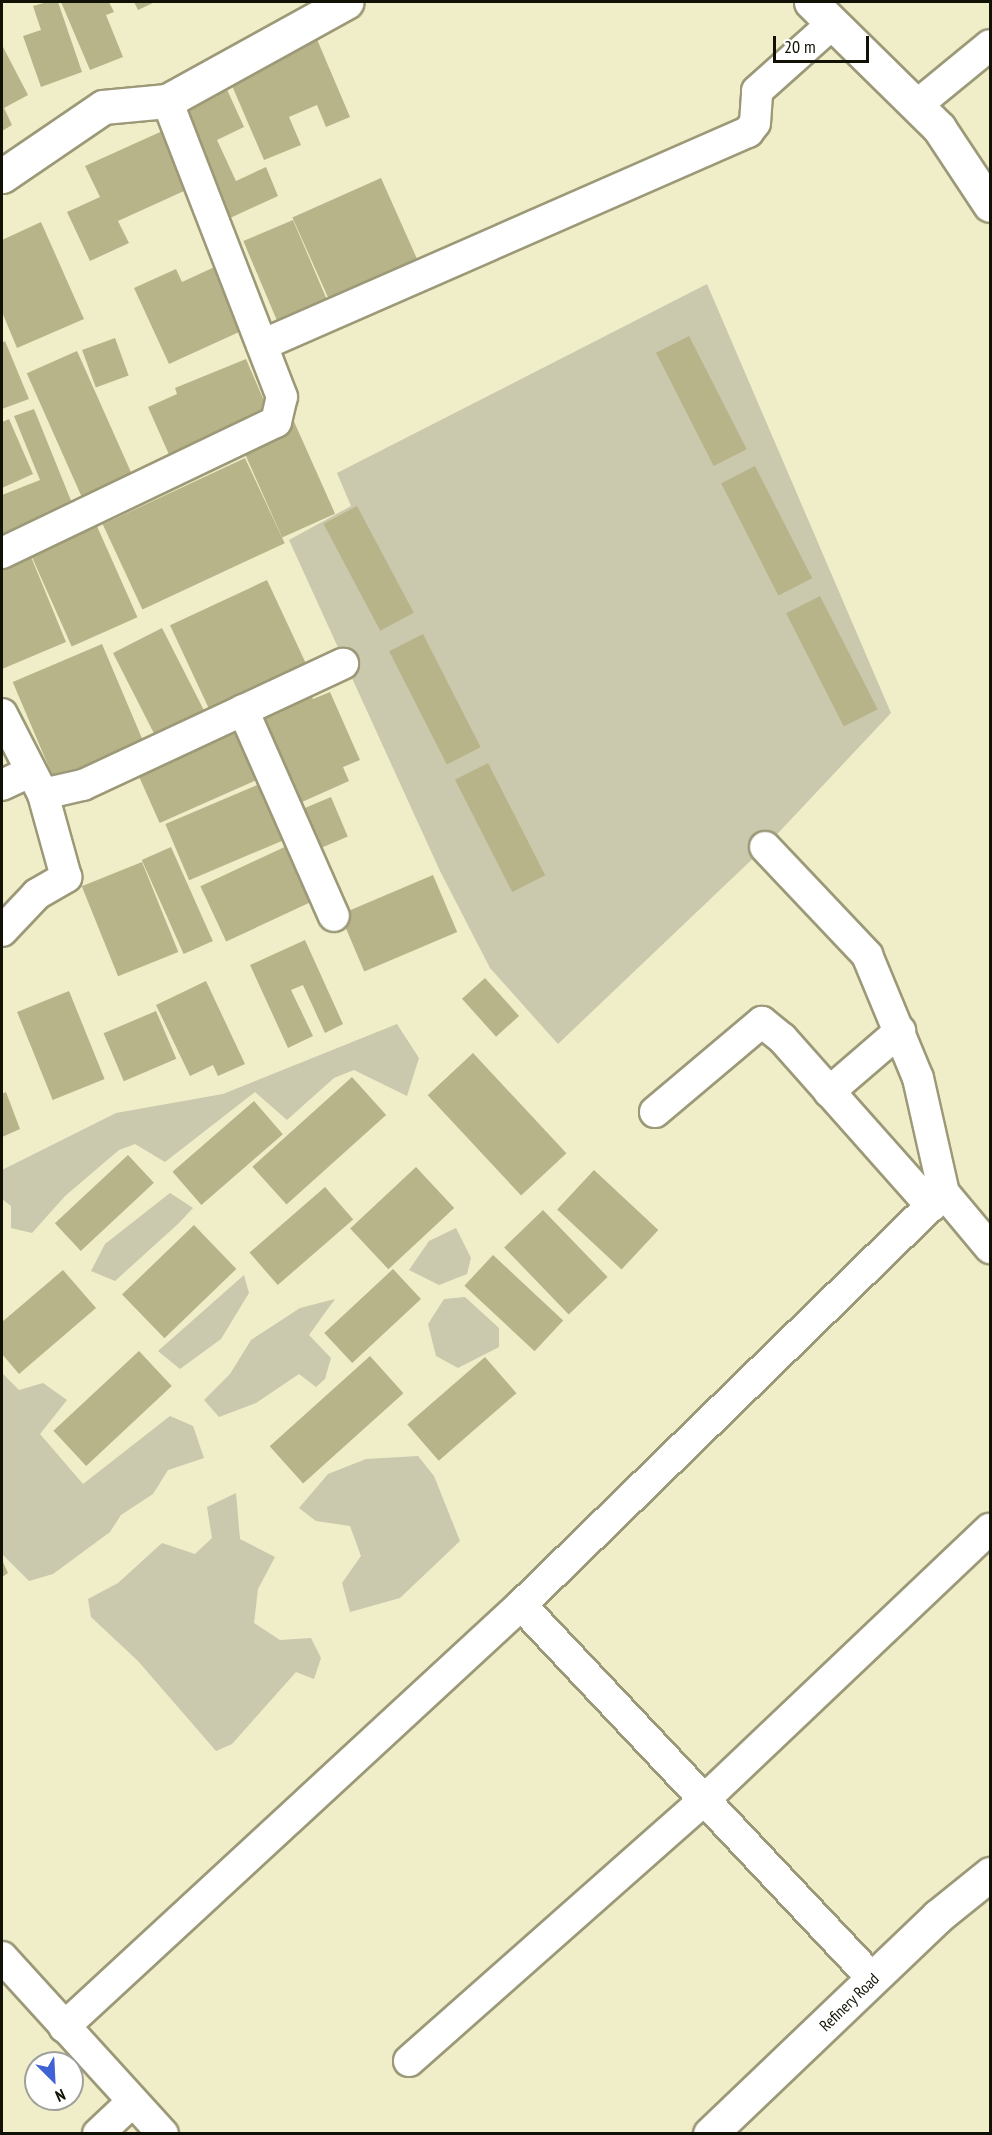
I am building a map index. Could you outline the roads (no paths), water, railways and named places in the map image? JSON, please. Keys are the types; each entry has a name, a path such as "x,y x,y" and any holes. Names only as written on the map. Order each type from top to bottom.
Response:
{"street":[{"path":"2,176 102,107 168,100 346,2"},
{"path":"262,345 748,132 755,123 757,90 822,12 917,105 968,166 990,205"},
{"path":"917,105 990,45"},
{"path":"2,553 276,422 282,397 168,100"},
{"path":"2,785 35,783 83,785 343,664"},
{"path":"243,710 334,916"},
{"path":"2,714 35,783 66,877 37,894 2,931"},
{"path":"765,847 867,955 900,1031 921,1090 938,1200"},
{"path":"655,1112 762,1022 938,1200 990,1248"},
{"path":"830,1092 900,1031"},
{"path":"64,2027 521,1605 938,1200"},
{"path":"409,2061 704,1800 990,1529"},
{"path":"521,1605 873,1979"},
{"name":"Refinery Road","path":"710,2133 873,1979 990,1874"},
{"path":"2,1957 132,2102 163,2133"},
{"path":"98,2133 132,2102"}]}
